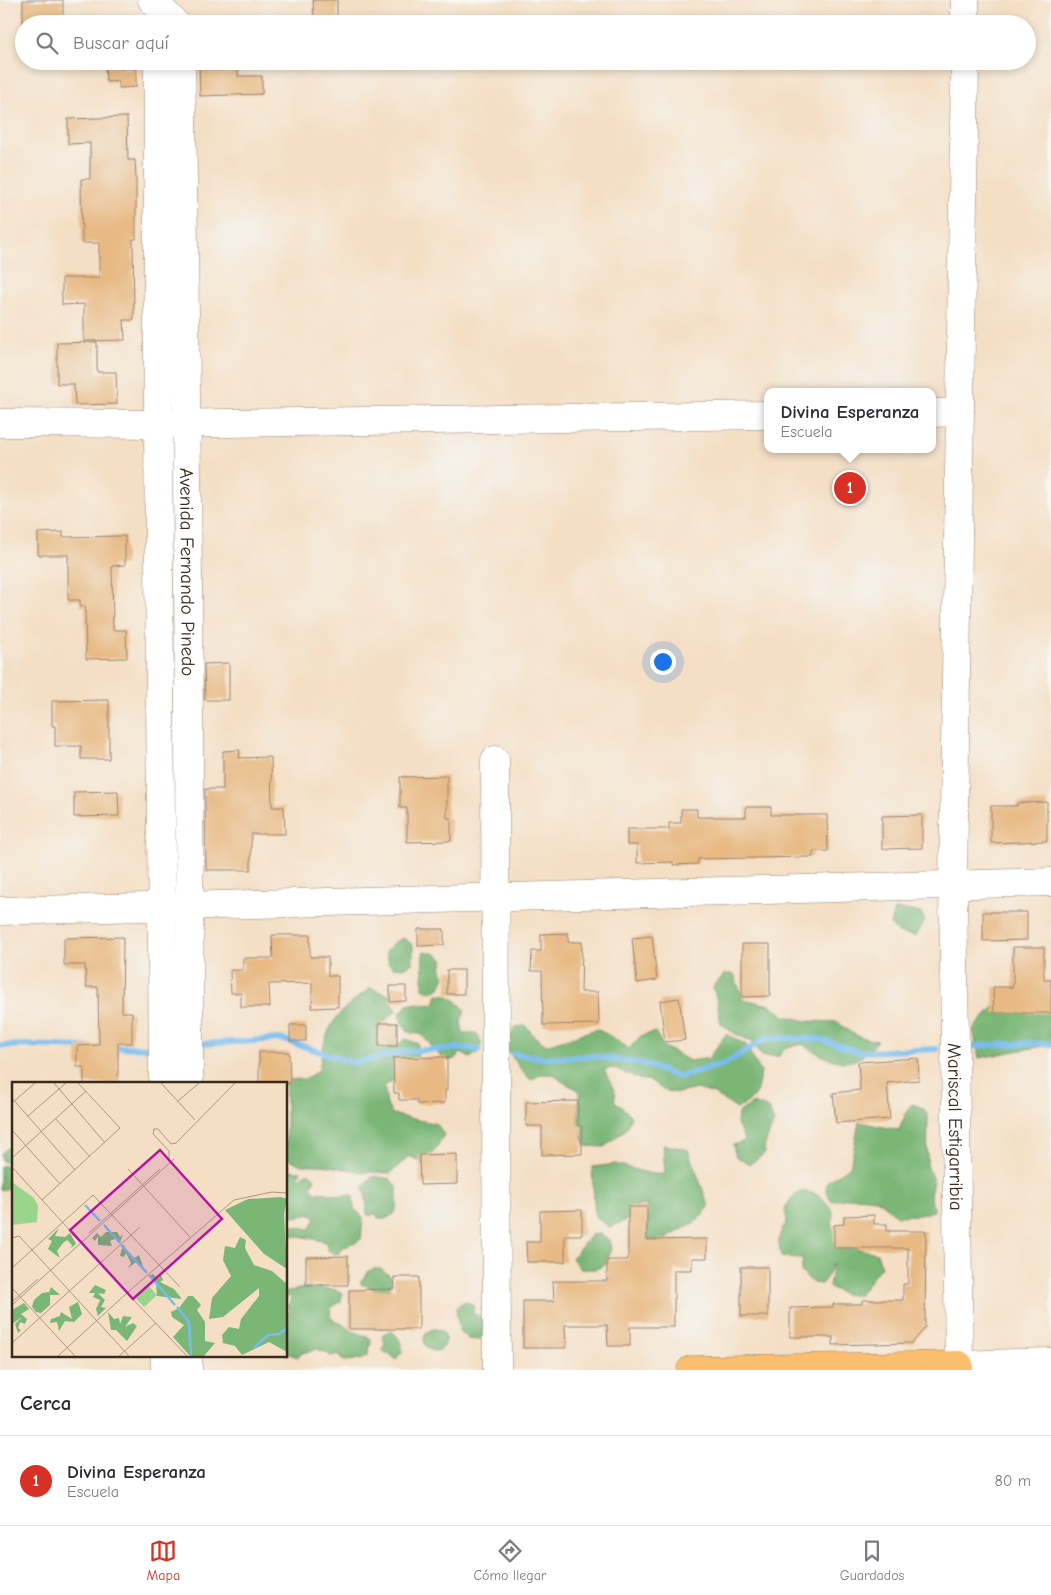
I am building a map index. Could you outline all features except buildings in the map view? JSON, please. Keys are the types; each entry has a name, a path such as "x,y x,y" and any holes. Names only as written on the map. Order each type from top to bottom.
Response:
{"main road":[{"path":"691,1370 959,1368"}],"street":[{"path":"965,0 965,15"},
{"name":"Avenida Fernando Pinedo","path":"158,70 158,424 163,1082"},
{"name":"Avenida Fernando Pinedo","path":"181,70 188,424 190,1082"},
{"name":"Mariscal Estigarribia","path":"959,1368 953,885 965,70"},
{"path":"936,413 960,412"},
{"path":"0,423 188,424 764,415"},
{"path":"495,760 497,1370"},
{"path":"0,911 1051,882"},
{"path":"959,1368 1051,1362"}],"green space":[{"path":"894,910 921,913 925,921 916,936 898,933 890,924"},
{"path":"403,938 413,945 413,963 404,968 392,967 389,964 386,952 392,944"},
{"path":"424,951 436,954 444,960 441,967 445,976 440,987 431,992 423,988"},
{"path":"725,974 734,974 743,999 770,1005 785,1016 807,1021 838,1022 856,1035 878,1041 864,1055 848,1062 832,1060 802,1044 784,1049 779,1056 762,1056 752,1041 737,1035 721,1024 713,987"},
{"path":"371,988 389,995 396,1011 378,1027 376,1041 385,1048 397,1045 406,1039 418,1044 416,1060 410,1070 384,1086 387,1105 391,1113 437,1124 444,1135 433,1153 418,1160 409,1156 391,1173 364,1172 323,1165 301,1165 288,1158 288,1082 279,1082 280,1080 305,1079 319,1070 329,1031 340,1014"},
{"path":"437,994 450,997 460,1004 465,1011 461,1021 463,1033 476,1033 482,1043 477,1053 470,1058 461,1053 453,1060 443,1059 421,1034 412,1033 402,1023 399,1015 407,1005 418,1003 431,1005 435,1002"},
{"path":"993,1008 1051,1011 1051,1047 1048,1045 979,1058 973,1029"},
{"path":"526,1026 534,1036 546,1045 597,1029 629,1049 641,1036 655,1032 664,1047 690,1061 709,1058 726,1034 745,1044 761,1072 755,1097 737,1109 714,1094 697,1089 677,1093 663,1090 651,1081 639,1079 612,1068 604,1070 616,1094 614,1100 631,1116 626,1129 604,1147 586,1146 579,1129 579,1090 563,1082 553,1074 541,1074 531,1080 506,1048 515,1027"},
{"path":"753,1103 769,1109 774,1122 765,1144 764,1154 750,1164 736,1157 733,1145 745,1141 737,1124 738,1113"},
{"path":"912,1104 923,1108 928,1116 927,1165 933,1181 930,1195 934,1211 919,1215 897,1216 877,1199 856,1197 831,1201 826,1188 828,1181 850,1167 859,1122 899,1130"},
{"path":"663,1144 688,1150 709,1207 698,1220 652,1247 641,1236 648,1205 636,1206 627,1220 609,1227 595,1216 592,1167 616,1164 651,1174 665,1174"},
{"path":"7,1148 12,1149 12,1181 9,1178 6,1180 8,1184 7,1190 0,1189 0,1166 10,1166 11,1161 2,1161 1,1154"},
{"path":"288,1163 290,1164 290,1170 301,1171 298,1176 299,1179 306,1173 315,1178 311,1187 317,1193 353,1196 354,1209 363,1217 361,1239 342,1247 339,1253 335,1254 328,1250 327,1242 300,1236 288,1236 288,1227 292,1226 310,1229 316,1218 310,1214 298,1217 288,1217"},
{"path":"375,1176 390,1179 397,1186 397,1206 394,1214 387,1218 378,1218 375,1213 371,1216 367,1214 363,1188 369,1179"},
{"path":"801,1190 816,1195 826,1202 833,1211 832,1228 853,1248 877,1253 881,1266 859,1295 844,1294 829,1287 833,1263 821,1284 813,1283 801,1272 803,1258 781,1257 779,1238 787,1222 785,1208"},
{"path":"601,1234 609,1240 611,1249 606,1264 596,1269 580,1269 572,1258 591,1235"},
{"path":"381,1269 391,1277 389,1294 374,1291 373,1288 361,1284 361,1280 367,1275 368,1271"},
{"path":"309,1287 314,1290 319,1287 342,1293 341,1301 331,1308 330,1316 336,1322 344,1324 348,1329 370,1338 368,1356 362,1360 344,1361 339,1354 330,1356 326,1352 316,1349 304,1352 297,1357 288,1354 288,1312 290,1312 288,1306 291,1298 288,1297 288,1291"},
{"path":"466,1301 474,1306 473,1312 475,1316 477,1314 483,1323 483,1334 479,1340 468,1339 466,1335 460,1333 456,1309"},
{"path":"435,1329 443,1332 446,1340 443,1348 435,1351 427,1348 424,1340 427,1332"},
{"path":"389,1331 397,1336 401,1345 402,1352 396,1360 382,1349 385,1345 383,1334"}],"waterway":[{"path":"513,1054 544,1058 593,1056 645,1064 678,1077 724,1064 767,1038 820,1039 859,1052 936,1049"},
{"path":"201,1044 281,1039 354,1063 409,1051 468,1048 479,1050"},
{"path":"974,1046 1030,1043 1051,1044"},
{"path":"0,1046 85,1047"},
{"path":"110,1047 151,1048"}],"place":[{"name":"Divina Esperanza","path":"850,488"}]}
